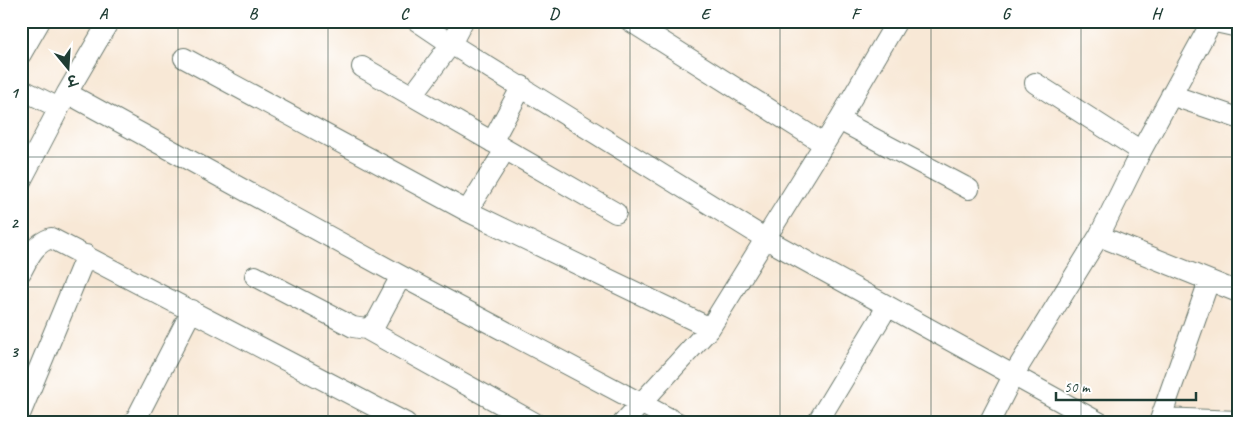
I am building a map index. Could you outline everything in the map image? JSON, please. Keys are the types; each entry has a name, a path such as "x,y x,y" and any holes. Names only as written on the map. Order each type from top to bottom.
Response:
{"street":[{"path":"21,54 40,21"},
{"path":"21,181 63,101 109,21"},
{"path":"417,21 766,239 1100,423"},
{"path":"412,96 451,44 463,21"},
{"path":"630,21 824,144"},
{"path":"623,423 643,404 710,328 839,120 896,21"},
{"path":"989,423 1014,374 1098,236 1141,151 1212,21 1238,27"},
{"path":"184,58 467,211 710,328"},
{"path":"362,67 616,213"},
{"path":"1035,83 1141,151"},
{"path":"467,211 498,146 522,86"},
{"path":"21,89 63,101 401,276 678,423"},
{"path":"1171,95 1238,118"},
{"path":"839,120 969,189"},
{"path":"1098,236 1238,292"},
{"path":"21,272 31,252 41,242 51,238 406,423"},
{"path":"21,412 86,255"},
{"path":"255,276 353,327 366,329 535,423"},
{"path":"366,329 376,323 401,276"},
{"path":"1209,280 1160,420 1238,421"},
{"path":"817,423 887,307"},
{"path":"134,423 192,310"}]}
